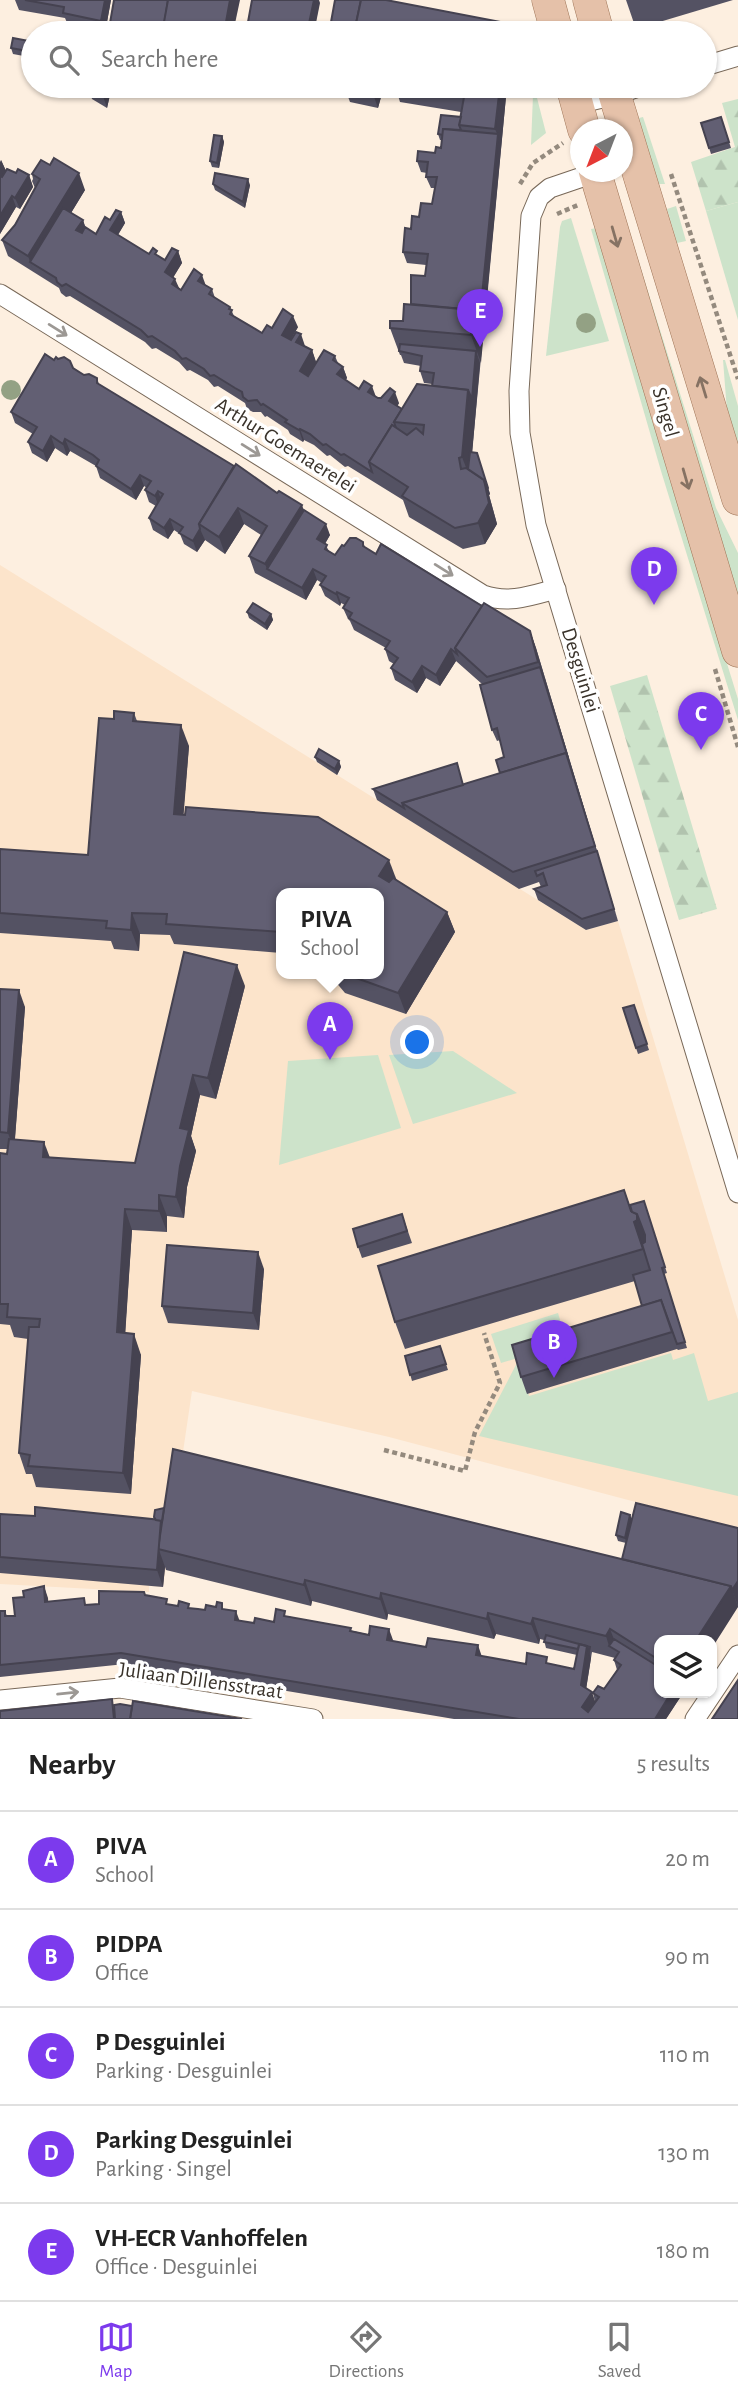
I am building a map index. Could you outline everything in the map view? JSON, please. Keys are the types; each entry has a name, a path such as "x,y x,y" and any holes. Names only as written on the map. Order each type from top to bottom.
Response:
{"main road":[{"path":"548,0 554,21"},
{"path":"589,0 595,21"},
{"name":"Singel","path":"623,98 624,119"},
{"name":"Singel","path":"633,177 738,499"},
{"name":"Singel","path":"599,182 738,651"}],"street":[{"path":"717,62 738,56"},
{"path":"577,106 598,98"},
{"name":"Desguinlei","path":"570,181 550,188 539,197 531,216 519,391 520,433 536,525 738,1193"},
{"name":"Arthur Goemaerelei","path":"0,294 483,595 513,600 556,589"},
{"path":"695,1719 738,1655"},
{"name":"Juliaan Dillensstraat","path":"0,1700 120,1688 313,1719"}],"path":[{"path":"669,167 738,379"},
{"path":"733,726 738,747"},
{"path":"384,1450 465,1471 475,1432 500,1383 484,1333"}],"shaded area":[{"path":"0,565 586,930 618,921 738,1320 738,1529 389,1437 192,1391 163,1587 149,1586 149,1592 0,1584"}],"green space":[{"path":"533,98 537,98 546,133 531,145"},
{"path":"738,99 738,202 706,211 691,162 735,147 722,103"},
{"path":"643,117 665,184 657,184 639,118"},
{"path":"738,202 738,320 706,211"},
{"path":"676,206 686,241 677,243 667,209"},
{"path":"571,218 609,341 546,356 560,227 562,221"},
{"path":"597,228 667,470 738,699 738,720 661,471 591,229"},
{"path":"628,228 716,508 738,553 738,604"},
{"path":"723,360 738,406 738,445 727,411"},
{"path":"647,675 717,909 679,920 610,686"},
{"path":"453,1051 517,1093 413,1124 389,1055"},
{"path":"378,1055 401,1128 279,1165 288,1061"},
{"path":"558,1313 567,1343 501,1363 491,1334"},
{"path":"671,1353 673,1360 694,1353 708,1401 738,1392 738,1496 479,1436 518,1361 529,1396"}],"building":[{"path":"25,0 105,0 101,21 63,13 64,7"},
{"path":"114,0 168,0 165,21 110,21"},
{"path":"168,0 230,0 226,21 164,21"},
{"path":"252,0 314,0 310,21 248,21"},
{"path":"335,0 361,0 357,21 331,21"},
{"path":"361,0 386,0 496,21 357,21"},
{"path":"13,38 21,40 21,50 11,48"},
{"path":"464,98 499,98 495,129 459,125"},
{"path":"441,115 461,117 461,130 443,129 443,135 438,134"},
{"path":"721,117 729,142 709,148 701,123"},
{"path":"443,129 498,134 479,326 473,310 411,304 411,275 425,276 428,254 403,252 405,228 411,229 412,216 419,217 421,203 432,204 437,177 426,177 428,162 417,161 418,151 435,153 436,147 441,148"},
{"path":"214,135 222,136 217,163 210,161"},
{"path":"54,158 79,173 28,256 2,240 15,225 40,179 32,174 41,160 50,165"},
{"path":"7,169 16,173 18,169 29,175 0,216 0,176 2,177"},
{"path":"215,173 248,179 243,202 213,184"},
{"path":"63,208 83,220 76,230 82,233 85,227 96,234 105,217 110,220 116,210 121,212 110,230 149,254 153,248 157,251 155,254 165,260 172,248 178,251 165,272 175,279 172,284 181,290 194,269 202,275 198,281 212,289 209,294 230,307 230,314 262,333 267,325 272,328 283,309 293,316 282,335 291,340 296,332 301,334 296,342 312,350 300,371 308,376 324,350 335,356 333,360 343,367 337,374 359,389 364,381 372,386 368,392 378,398 390,388 395,392 389,401 402,409 394,422 396,428 392,425 369,462 372,472 285,422 287,420 257,400 248,401 242,392 214,375 210,376 186,358 182,359 152,336 148,337 66,284 62,286 56,278 30,262"},
{"path":"404,304 473,310 471,335 390,328 390,321 403,321"},
{"path":"400,344 476,351 472,399 468,390 432,386 434,373 420,371 422,356 399,351"},
{"path":"45,354 54,360 56,357 64,357 70,361 73,368 84,375 97,378 97,383 234,466 199,524 200,529 193,541 179,533 183,527 170,519 164,528 149,518 163,494 158,491 155,496 145,490 151,481 140,475 131,489 96,466 99,460 93,455 65,439 63,444 51,436 43,451 28,442 37,427 11,412"},
{"path":"417,384 468,390 462,457 459,458 461,469 466,468 484,480 489,503 478,523 455,528 402,496 408,487 369,462 392,425 407,435 416,428 423,434 424,425 394,422"},
{"path":"470,452 477,453 487,489 484,480 468,469"},
{"path":"236,464 277,493 279,491 302,505 265,564 249,556 267,526 238,508 219,537 199,524"},
{"path":"304,510 326,524 317,539 327,545 325,549 335,555 350,538 363,542 363,546 376,554 381,544 482,606 455,648 457,654 451,649 436,675 422,666 412,682 391,668 398,658 385,649 390,641 349,618 352,613 343,608 349,598 320,585 326,576 313,569 302,588 267,569"},
{"path":"253,603 271,614 265,624 247,612"},
{"path":"484,603 530,631 538,662 487,677 455,648"},
{"path":"540,667 568,758 566,753 500,773 496,760 504,757 497,728 492,730 480,685"},
{"path":"114,711 134,713 133,721 181,725 174,814 185,815 186,807 318,817 389,860 379,876 389,882 393,878 447,912 398,993 359,979 384,979 384,888 276,888 276,932 166,924 167,914 132,913 131,930 106,928 107,921 0,913 0,849 88,855 99,718 114,719"},
{"path":"319,749 339,761 335,769 315,757"},
{"path":"566,753 595,846 513,872 402,803"},
{"path":"457,763 463,785 402,803 404,808 373,789"},
{"path":"597,851 614,909 582,919 534,889 547,885 543,873 537,876 535,871"},
{"path":"184,952 237,965 208,1078 193,1075 180,1128 189,1130 176,1197 159,1195 159,1211 125,1209 117,1332 134,1334 123,1473 28,1466 30,1455 19,1453 29,1327 39,1327 40,1319 7,1317 8,1304 0,1304 0,1153 7,1154 9,1139 44,1142 43,1157 135,1163"},
{"path":"0,989 19,990 8,1133 0,1132"},
{"path":"634,1005 647,1044 636,1048 623,1008"},
{"path":"624,1190 631,1211 637,1214 637,1220 634,1222 643,1249 395,1322 378,1266"},
{"path":"644,1201 685,1342 677,1344 661,1300 642,1306 633,1275 650,1270 642,1244 645,1242 645,1235 637,1214 632,1212 630,1205"},
{"path":"402,1214 407,1231 358,1247 353,1229"},
{"path":"167,1245 258,1252 253,1313 162,1306"},
{"path":"661,1300 672,1332 521,1377 512,1345"},
{"path":"440,1346 446,1364 410,1375 405,1356"},
{"path":"173,1449 731,1586 699,1635 654,1635 654,1657 610,1629 606,1636 533,1618 531,1624 488,1613 487,1619 381,1593 380,1599 305,1580 304,1585 158,1549"},
{"path":"636,1503 738,1528 738,1581 732,1590 731,1586 622,1559"},
{"path":"35,1507 161,1520 157,1570 0,1557 0,1514 35,1516"},
{"path":"164,1508 162,1521 156,1520 155,1510"},
{"path":"621,1512 630,1515 625,1538 616,1535"},
{"path":"44,1586 45,1602 84,1598 85,1605 99,1604 99,1591 144,1592 145,1595 167,1599 166,1604 178,1606 179,1601 189,1604 188,1608 205,1610 206,1605 216,1607 217,1602 222,1603 222,1609 236,1611 235,1620 254,1623 255,1618 274,1622 276,1609 285,1611 284,1616 351,1628 350,1631 369,1635 370,1626 389,1629 387,1640 426,1647 428,1638 478,1645 476,1655 526,1664 527,1653 547,1657 546,1663 574,1669 579,1644 587,1646 581,1685 592,1692 582,1707 588,1712 599,1697 593,1693 598,1686 604,1689 621,1665 614,1660 619,1652 609,1646 614,1639 654,1664 654,1698 668,1698 655,1719 519,1719 121,1653 0,1665 0,1611 5,1611 5,1616 15,1616 13,1598 24,1597 23,1591"},
{"path":"546,1635 579,1644 578,1649 544,1642"},
{"path":"738,1680 738,1719 712,1719"},
{"path":"112,1699 114,1719 0,1719 0,1711"},
{"path":"133,1701 242,1719 130,1719"},
{"path":"114,1705 132,1706 130,1719 115,1719"}],"place":[{"name":"VH-ECR Vanhoffelen","path":"480,347"},
{"name":"Parking Desguinlei","path":"654,605"},
{"name":"P Desguinlei","path":"701,750"},
{"name":"PIVA","path":"330,1060"},
{"name":"PIDPA","path":"554,1378"}]}
